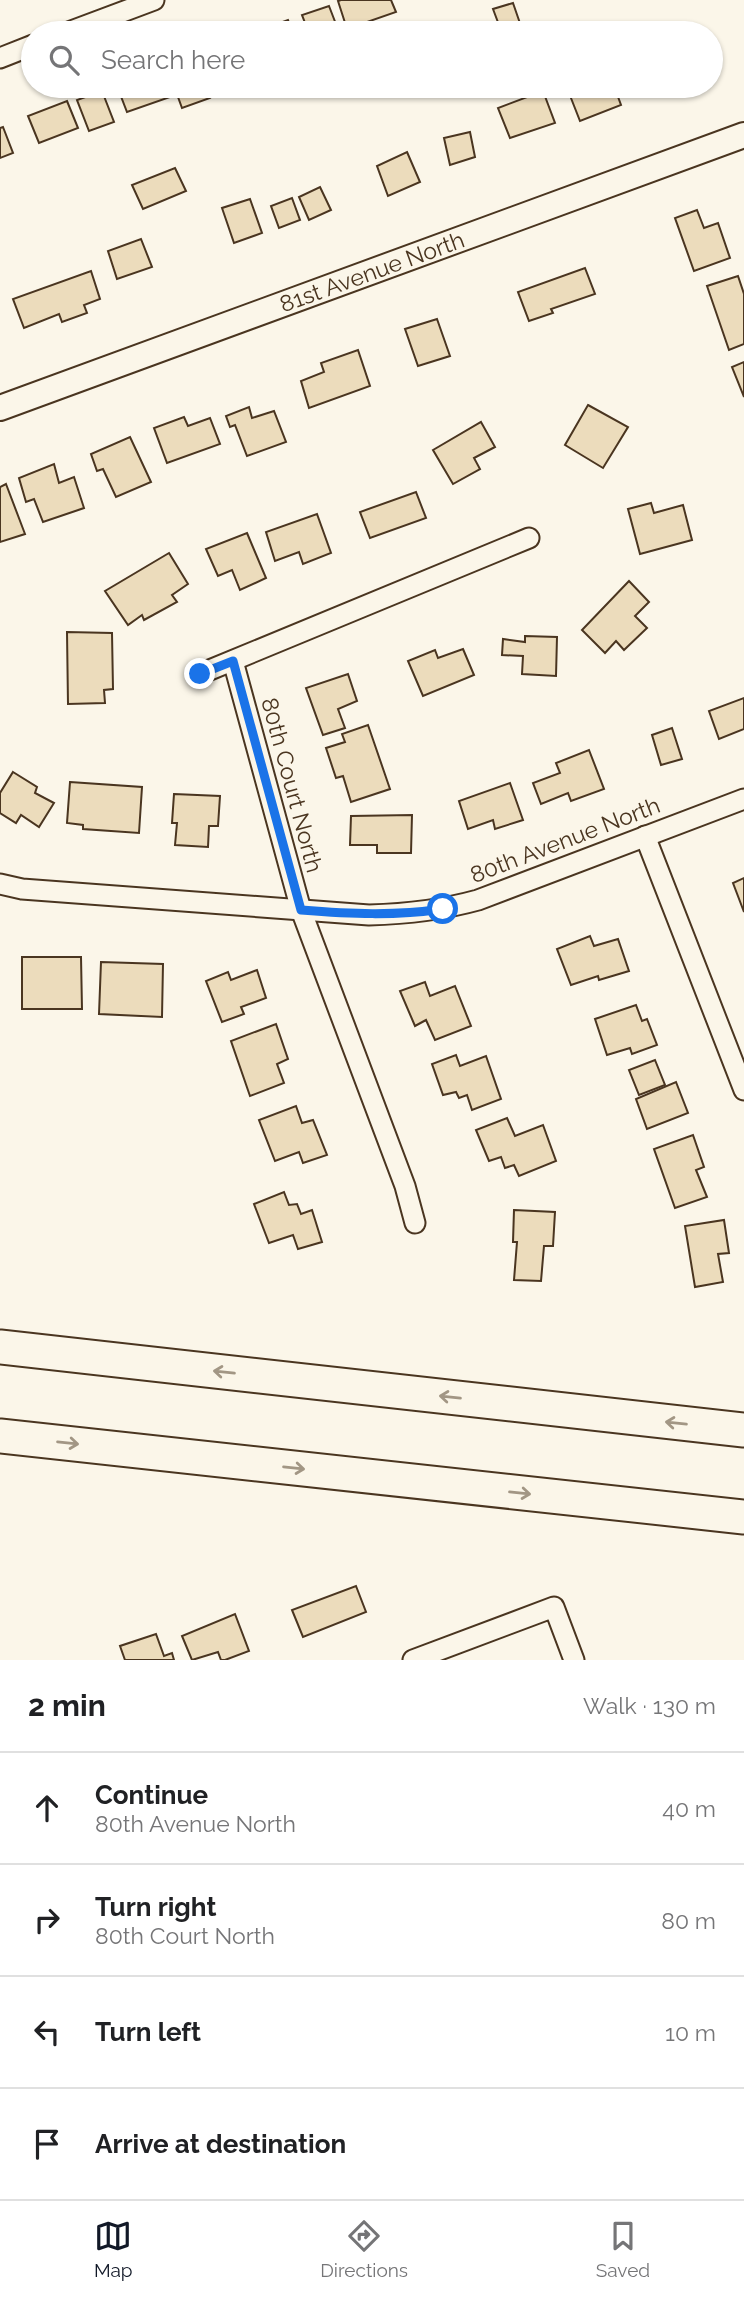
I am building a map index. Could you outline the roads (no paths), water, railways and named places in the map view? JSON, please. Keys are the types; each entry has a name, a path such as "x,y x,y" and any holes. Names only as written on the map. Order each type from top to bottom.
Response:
{"highway":[{"path":"0,1347 744,1430"},
{"path":"0,1436 744,1517"}],"street":[{"path":"98,21 154,0"},
{"path":"0,58 21,50"},
{"name":"81st Avenue North","path":"0,408 744,135"},
{"path":"200,674 529,538"},
{"name":"80th Court North","path":"233,661 301,910 405,1186 415,1223"},
{"name":"80th Avenue North","path":"0,884 22,889 301,910 369,915 407,914 478,901 744,799"},
{"path":"645,836 744,1090"},
{"path":"413,1660 554,1607 574,1660"}]}
